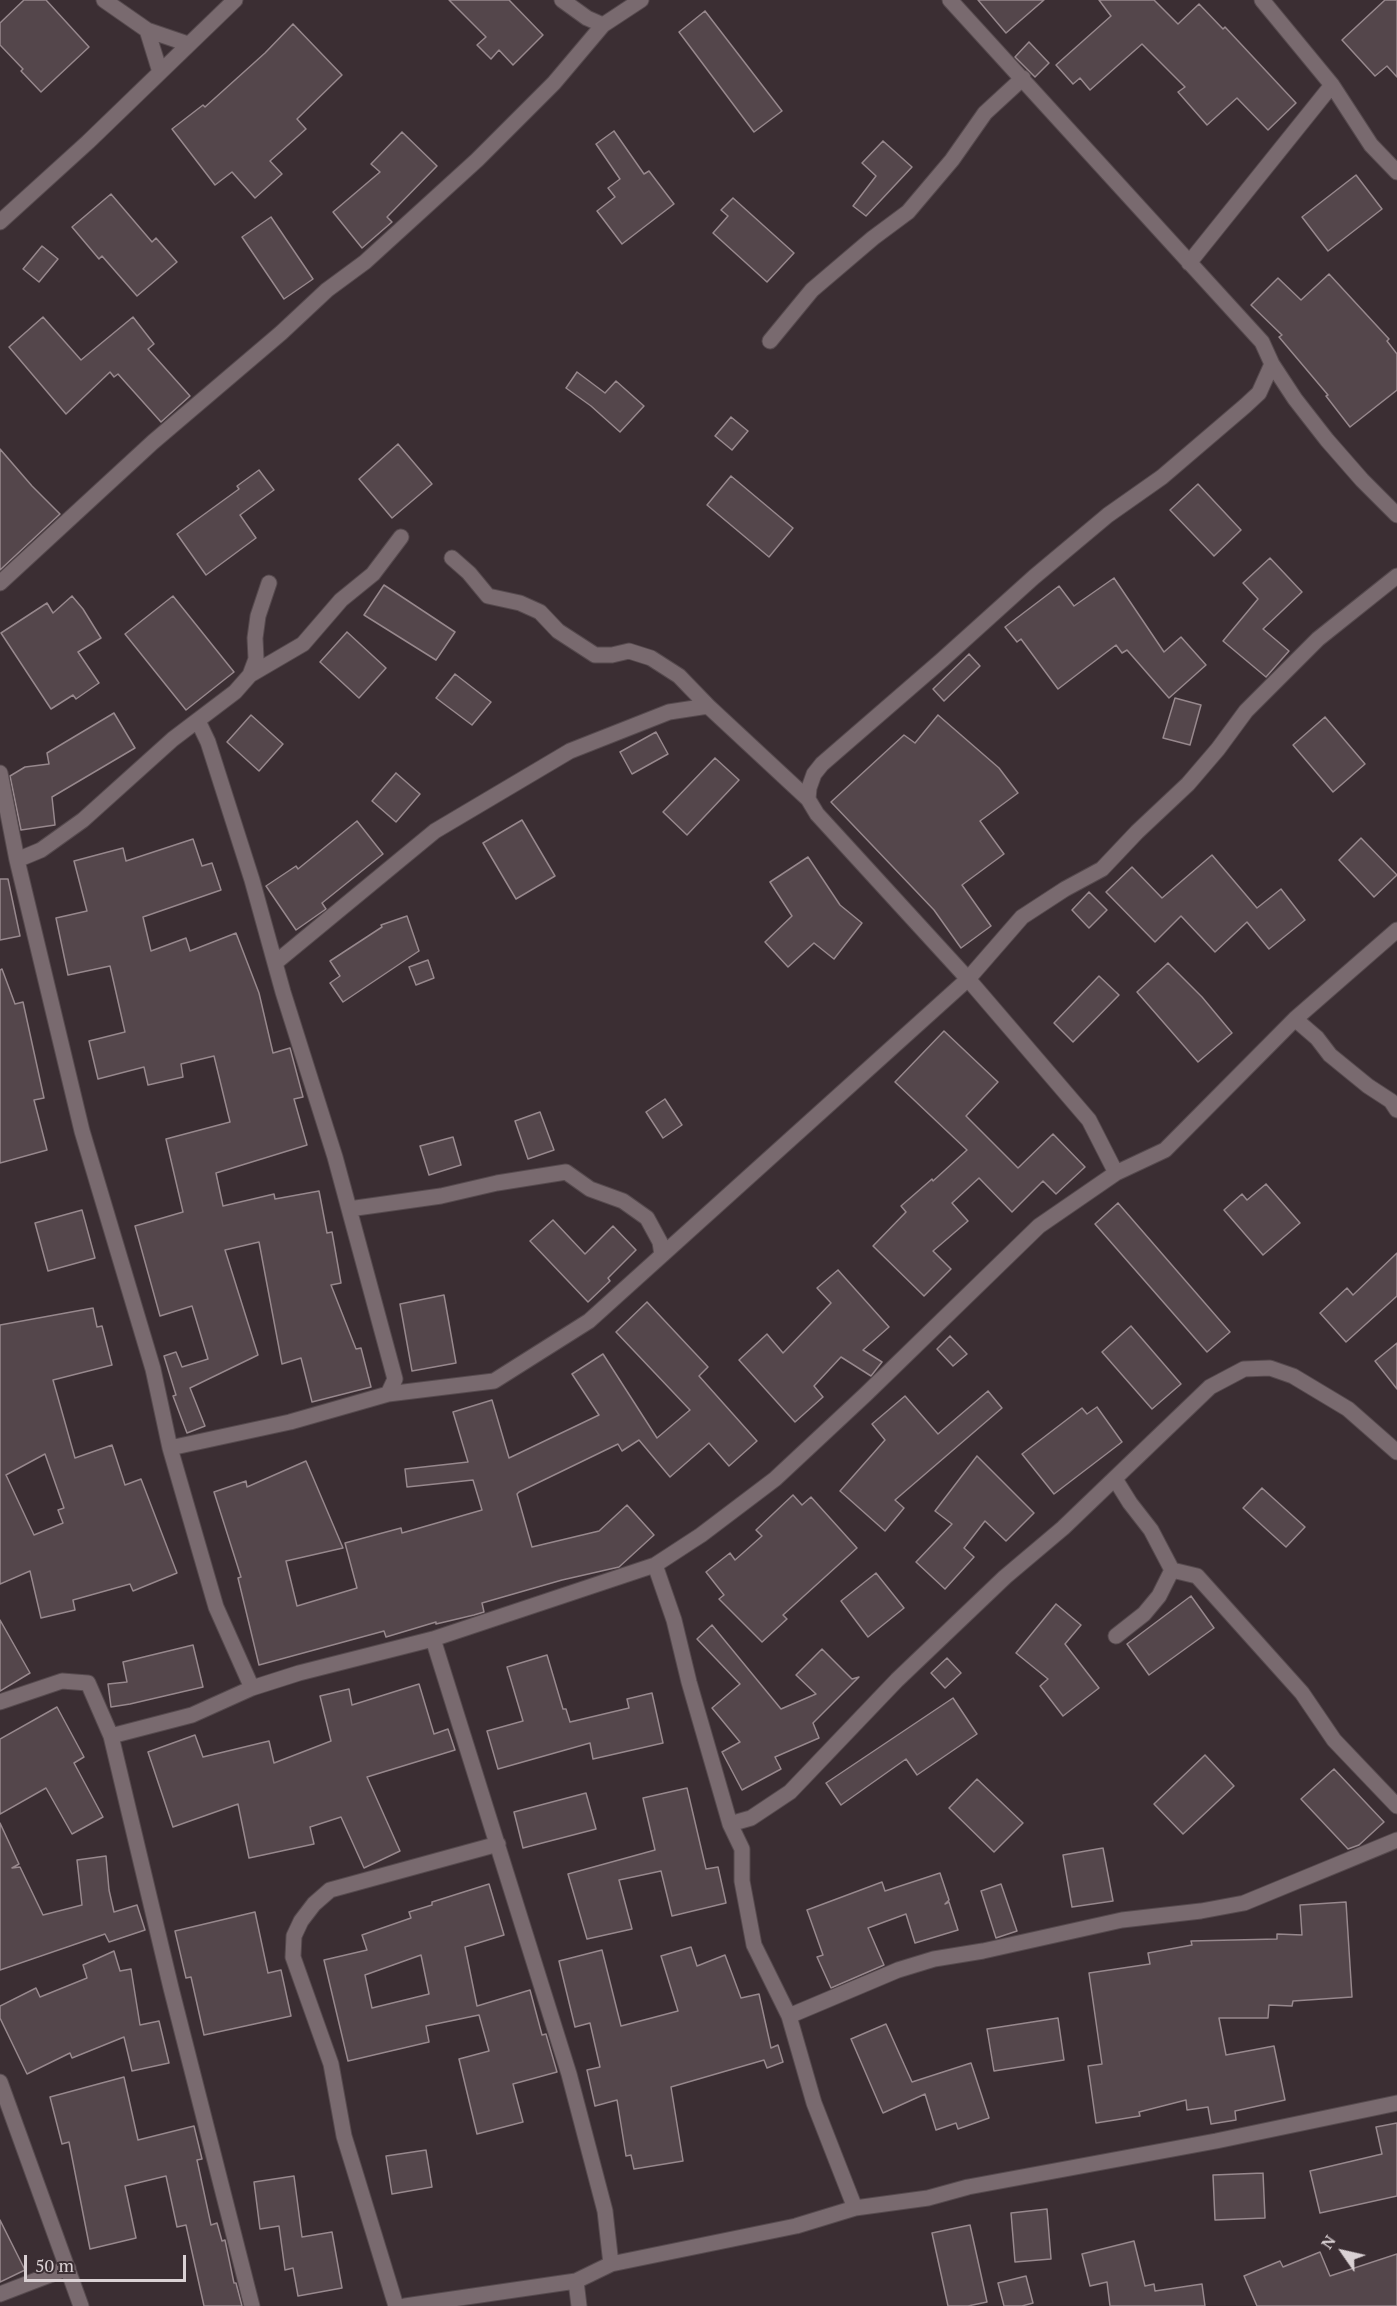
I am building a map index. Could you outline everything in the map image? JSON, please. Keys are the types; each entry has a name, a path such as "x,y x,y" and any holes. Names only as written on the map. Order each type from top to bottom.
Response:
{"street":[{"path":"104,0 147,30 188,44"},
{"path":"0,222 88,142 235,0"},
{"path":"562,0 587,18 603,25"},
{"path":"0,583 153,442 281,333 327,290 365,262 461,174 554,82 603,25 641,0"},
{"path":"950,0 1262,342 1272,364 1295,399 1362,480 1397,515"},
{"path":"1262,0 1332,84 1371,145 1397,172"},
{"path":"147,30 160,72"},
{"path":"770,341 812,290 873,238 908,212 952,160 985,113 1023,78"},
{"path":"1189,263 1332,84"},
{"path":"808,799 814,774 822,764 1034,577 1108,515 1162,477 1245,406 1258,393 1272,364"},
{"path":"17,860 41,850 83,820 173,739 235,692 250,675 303,644 341,600 373,574 401,537"},
{"path":"452,558 469,573 488,596 520,603 540,612 558,631 595,655 612,655 629,651 651,658 679,675 708,706 808,799 817,814 968,979 1089,1120 1116,1173"},
{"path":"170,1448 290,1422 388,1394 494,1381 589,1321 968,979 1022,917 1065,889 1102,869 1188,784 1246,711 1318,639 1397,576"},
{"path":"250,675 256,659 255,638 258,616 269,583"},
{"path":"275,963 435,831 550,762 570,751 669,712 708,706"},
{"path":"198,721 208,742 252,880 376,1302 395,1379 388,1394"},
{"path":"0,773 17,860 82,1131 153,1369 170,1448 216,1606 252,1688"},
{"path":"111,1736 192,1715 252,1688 299,1673 433,1639 655,1565 701,1535 776,1479 1039,1226 1116,1173 1165,1150 1295,1019 1397,930"},
{"path":"1295,1019 1317,1038 1330,1055 1368,1086 1391,1101 1397,1110"},
{"path":"349,1209 441,1196 497,1183 566,1172 590,1189 622,1201 647,1218 660,1242 662,1255"},
{"path":"730,1824 751,1818 790,1792 897,1680 1005,1577 1115,1479 1210,1387 1244,1369 1270,1368 1293,1376 1348,1409 1397,1452"},
{"path":"1115,1479 1151,1530 1172,1570 1197,1576 1302,1693 1334,1740 1397,1806"},
{"path":"655,1565 674,1620 689,1682 730,1824 742,1849 742,1881 754,1945 789,2016 814,2103 855,2208"},
{"path":"1116,1636 1144,1614 1159,1596 1172,1570"},
{"path":"433,1639 569,2074 604,2211 611,2264"},
{"path":"0,1702 62,1681 88,1683 111,1736 171,1988 252,2306"},
{"path":"789,2016 898,1970 934,1959 1012,1945 1122,1920 1201,1911 1244,1903 1397,1840"},
{"path":"396,2306 344,2136 331,2064 292,1957 294,1936 301,1921 314,1904 330,1890 498,1844"},
{"path":"0,2082 81,2306"},
{"path":"405,2306 576,2281 611,2264 796,2226 855,2208 928,2198 968,2187 1216,2142 1397,2103"},
{"path":"0,2294 68,2268"},
{"path":"576,2281 579,2306"}],"building":[{"path":"24,0 46,0 89,47 41,92 0,45 0,23"},
{"path":"449,0 509,0 543,35 513,65 499,50 491,59 477,45 486,37"},
{"path":"978,0 1044,0 1006,33"},
{"path":"1099,0 1154,0 1178,24 1199,4 1223,29 1225,27 1296,103 1268,130 1237,98 1207,125 1178,92 1185,87 1142,44 1090,90 1080,78 1073,84 1056,65 1111,16"},
{"path":"1385,0 1397,0 1397,77 1387,66 1375,76 1342,40"},
{"path":"705,11 782,111 754,132 679,32"},
{"path":"293,24 342,75 297,119 306,129 270,161 282,174 255,198 232,172 215,185 172,129 203,105 205,107 265,53"},
{"path":"1029,42 1049,63 1035,77 1015,57"},
{"path":"614,131 644,174 649,171 674,204 622,244 597,211 615,197 608,188 620,179 596,144"},
{"path":"402,132 437,166 387,217 392,222 362,248 333,212 380,172 371,164"},
{"path":"883,141 912,167 866,216 853,206 876,176 862,163"},
{"path":"1356,175 1382,209 1328,251 1302,217"},
{"path":"111,194 152,242 156,238 177,262 137,296 102,256 99,259 72,227"},
{"path":"733,198 794,253 767,282 713,233 728,216 721,210"},
{"path":"271,217 313,279 284,299 242,237"},
{"path":"42,246 58,259 39,282 23,269"},
{"path":"1329,274 1389,339 1387,341 1397,354 1397,390 1350,427 1326,396 1328,395 1279,337 1282,335 1251,305 1278,278 1301,300"},
{"path":"43,317 81,360 133,317 154,344 148,349 190,396 161,422 118,374 114,377 110,372 66,414 9,347"},
{"path":"577,372 605,393 616,381 644,406 620,432 591,406 566,388"},
{"path":"731,417 748,431 732,450 715,436"},
{"path":"398,444 432,484 392,518 359,479"},
{"path":"0,449 60,514 0,570"},
{"path":"259,470 274,490 240,515 256,538 206,575 177,534 239,489 237,486"},
{"path":"731,476 793,528 769,557 707,505"},
{"path":"1198,484 1241,530 1214,556 1170,510"},
{"path":"1270,558 1302,592 1263,629 1289,651 1266,677 1223,641 1258,599 1243,583"},
{"path":"1114,578 1164,652 1181,637 1206,665 1169,698 1127,650 1122,653 1116,645 1058,689 1021,639 1017,642 1005,627 1059,586 1074,606"},
{"path":"384,585 455,632 436,660 364,615"},
{"path":"72,596 101,638 78,652 99,683 76,699 73,695 51,709 1,633 47,603 53,613"},
{"path":"173,596 234,672 186,710 125,634"},
{"path":"347,632 386,668 359,698 320,662"},
{"path":"969,654 980,666 944,701 933,689"},
{"path":"455,674 491,702 472,725 436,698"},
{"path":"1175,698 1201,705 1190,745 1163,738"},
{"path":"114,713 135,748 52,797 55,825 21,830 10,776 25,767 49,764 47,753"},
{"path":"251,715 283,744 259,771 227,742"},
{"path":"938,715 999,768 1018,793 980,821 1004,854 962,885 991,926 961,948 934,910 831,802 904,735 915,743"},
{"path":"1325,717 1365,764 1333,792 1293,745"},
{"path":"656,732 668,754 632,774 620,752"},
{"path":"715,758 739,780 687,835 663,812"},
{"path":"396,773 420,794 396,822 372,801"},
{"path":"522,820 555,876 516,899 483,843"},
{"path":"357,821 383,854 322,903 326,909 296,930 266,886 296,866 298,869"},
{"path":"1361,838 1397,875 1374,897 1339,860"},
{"path":"193,839 202,866 212,863 221,890 143,917 151,951 186,938 190,951 236,933 259,993 273,1053 290,1048 303,1097 294,1099 307,1145 216,1173 223,1206 274,1194 275,1199 319,1191 327,1233 332,1232 341,1283 331,1285 356,1349 361,1348 371,1387 312,1402 301,1358 282,1364 259,1242 225,1250 258,1355 190,1388 205,1426 187,1433 173,1396 176,1395 164,1356 176,1352 182,1367 208,1359 192,1306 160,1316 135,1226 183,1212 166,1139 230,1122 214,1056 181,1064 183,1077 148,1085 144,1067 98,1079 89,1041 125,1032 110,966 68,975 56,918 87,911 74,861 123,848 126,861"},
{"path":"1212,855 1257,908 1281,889 1305,920 1269,949 1247,922 1215,952 1181,916 1155,942 1106,892 1132,867 1162,898"},
{"path":"808,857 840,905 862,923 834,959 814,943 788,967 765,942 792,916 770,882"},
{"path":"0,879 8,879 20,936 0,940"},
{"path":"1089,892 1107,910 1089,928 1072,910"},
{"path":"407,916 419,951 343,1002 330,983 340,976 330,961 382,927 381,925"},
{"path":"428,960 434,978 416,985 409,967"},
{"path":"1168,963 1202,997 1232,1033 1198,1062 1137,992"},
{"path":"2,969 15,1004 23,1002 44,1098 34,1100 47,1150 0,1163 0,970"},
{"path":"1099,976 1119,995 1073,1042 1054,1023"},
{"path":"944,1031 998,1082 966,1116 1018,1168 1053,1134 1085,1167 1056,1194 1043,1181 1012,1212 979,1178 952,1203 968,1221 933,1251 951,1269 924,1296 873,1246 906,1212 901,1206 967,1150 895,1082"},
{"path":"665,1099 682,1125 663,1138 646,1112"},
{"path":"540,1112 554,1150 528,1159 515,1121"},
{"path":"453,1137 461,1165 429,1175 420,1146"},
{"path":"1266,1184 1300,1223 1263,1255 1224,1210 1242,1194 1247,1200"},
{"path":"1118,1203 1230,1332 1207,1352 1095,1224"},
{"path":"82,1210 95,1258 48,1271 35,1223"},
{"path":"553,1220 585,1254 613,1226 636,1250 608,1278 610,1281 588,1302 530,1241"},
{"path":"1397,1253 1397,1296 1346,1342 1320,1313 1347,1288 1353,1295"},
{"path":"838,1270 889,1327 863,1350 882,1362 871,1376 841,1357 814,1386 823,1397 795,1422 739,1360 767,1334 783,1353 831,1303 817,1288"},
{"path":"444,1295 456,1363 412,1371 400,1304"},
{"path":"647,1302 708,1367 699,1376 757,1441 729,1466 709,1443 670,1477 639,1440 622,1451 618,1444 517,1494 532,1547 599,1531 627,1505 654,1535 619,1567 562,1580 482,1603 484,1612 474,1615 436,1624 436,1622 386,1637 384,1631 259,1665 238,1578 241,1577 214,1492 246,1481 247,1487 306,1461 343,1548 286,1561 297,1606 357,1588 345,1543 401,1528 402,1533 482,1510 473,1480 407,1487 405,1469 468,1462 453,1412 492,1400 509,1458 599,1415 572,1374 603,1354 657,1438 690,1410 616,1332"},
{"path":"93,1308 97,1327 102,1326 112,1365 53,1380 75,1458 112,1445 125,1485 141,1479 177,1573 133,1591 130,1584 73,1600 75,1610 41,1618 30,1571 0,1584 0,1325","holes":["45,1454 64,1508 58,1510 63,1523 34,1535 6,1475"]},
{"path":"1131,1326 1181,1384 1152,1409 1102,1352"},
{"path":"950,1336 967,1354 953,1366 937,1349"},
{"path":"1397,1343 1397,1389 1375,1361"},
{"path":"988,1391 1002,1408 895,1500 904,1508 885,1531 840,1491 885,1440 872,1424 905,1396 938,1434"},
{"path":"1097,1407 1122,1442 1054,1494 1022,1454 1082,1408 1087,1414"},
{"path":"977,1456 1034,1513 1006,1541 985,1521 964,1548 974,1557 945,1589 916,1562 952,1524 935,1511"},
{"path":"1262,1488 1305,1527 1286,1547 1243,1508"},
{"path":"793,1495 802,1505 811,1497 857,1548 783,1615 787,1619 762,1642 719,1599 724,1595 706,1572 730,1553 735,1560 762,1536 756,1530"},
{"path":"876,1573 904,1608 868,1637 841,1601"},
{"path":"1191,1596 1214,1628 1149,1675 1127,1644"},
{"path":"1056,1604 1081,1625 1065,1644 1099,1688 1063,1716 1040,1686 1048,1679 1016,1653"},
{"path":"0,1620 30,1673 0,1691"},
{"path":"712,1625 781,1709 816,1694 796,1675 822,1649 852,1679 859,1677 813,1723 819,1738 775,1757 781,1769 742,1790 722,1752 740,1742 712,1708 740,1684 697,1639"},
{"path":"193,1645 203,1687 111,1707 108,1684 127,1682 123,1662"},
{"path":"547,1655 563,1709 566,1709 570,1722 629,1708 627,1699 652,1693 663,1743 593,1759 590,1743 498,1769 487,1731 523,1721 507,1667"},
{"path":"947,1658 961,1673 945,1688 931,1673"},
{"path":"419,1684 434,1734 448,1729 455,1750 367,1777 400,1851 364,1868 341,1817 310,1827 314,1844 249,1858 238,1804 173,1827 148,1752 195,1735 203,1757 269,1741 274,1763 331,1741 320,1696 349,1689 352,1705"},
{"path":"953,1698 977,1734 917,1775 906,1759 841,1805 826,1783"},
{"path":"57,1707 84,1757 74,1763 103,1817 72,1834 46,1788 0,1814 0,1739"},
{"path":"1205,1755 1234,1786 1183,1834 1154,1804"},
{"path":"1334,1769 1384,1822 1359,1845 1348,1849 1301,1799"},
{"path":"977,1779 1023,1823 994,1852 949,1808"},
{"path":"687,1788 706,1869 718,1867 726,1903 672,1916 661,1871 619,1880 632,1929 587,1939 568,1874 655,1850 643,1798"},
{"path":"586,1793 596,1829 523,1848 514,1812"},
{"path":"0,1823 19,1864 12,1868 20,1867 43,1915 82,1905 77,1860 106,1856 109,1890 114,1912 137,1905 145,1930 109,1942 105,1934 0,1970"},
{"path":"1103,1848 1113,1901 1072,1907 1063,1855"},
{"path":"940,1873 949,1900 945,1904 949,1902 958,1930 915,1943 906,1914 868,1928 884,1965 831,1988 817,1957 823,1955 807,1910 882,1882 885,1891"},
{"path":"489,1884 504,1935 465,1947 477,2006 530,1990 542,2035 546,2034 557,2072 513,2084 523,2122 477,2134 459,2059 489,2051 479,2015 426,2026 429,2042 348,2061 324,1960 367,1950 362,1935 411,1918 409,1912 432,1905 432,1902","holes":["421,1955 429,1994 372,2008 365,1975"]},
{"path":"1001,1884 1017,1931 996,1938 981,1891"},
{"path":"1346,1902 1352,1997 1293,2001 1292,2006 1269,2005 1268,2018 1219,2018 1226,2055 1274,2046 1285,2100 1235,2111 1236,2120 1211,2124 1208,2107 1187,2110 1186,2100 1139,2112 1140,2116 1096,2123 1088,2066 1102,2064 1089,1973 1150,1964 1148,1953 1192,1945 1191,1941 1277,1939 1277,1934 1302,1935 1300,1905"},
{"path":"255,1912 268,1973 281,1970 291,2016 204,2035 191,1977 186,1978 175,1931"},
{"path":"691,1947 697,1966 725,1955 741,1998 759,1994 771,2048 778,2045 783,2062 767,2068 764,2060 671,2087 683,2161 634,2169 631,2155 626,2156 617,2100 595,2106 587,2070 600,2067 590,2023 575,2027 559,1961 602,1950 621,2026 678,2011 661,1956"},
{"path":"114,1951 120,1971 131,1969 140,2025 159,2021 169,2063 132,2071 124,2037 72,2058 70,2053 27,2074 0,2018 0,2006 36,1988 40,1997 87,1978 83,1965"},
{"path":"1058,2018 1064,2060 994,2071 987,2029"},
{"path":"886,2024 912,2082 971,2063 989,2118 958,2129 956,2123 936,2130 925,2094 883,2113 851,2039"},
{"path":"124,2077 138,2140 194,2126 202,2159 197,2160 211,2225 217,2223 222,2241 225,2240 234,2283 236,2283 242,2306 204,2306 186,2225 177,2227 166,2176 125,2186 136,2238 90,2249 69,2142 62,2144 50,2097"},
{"path":"1397,2123 1397,2196 1320,2213 1310,2171 1382,2154 1376,2127"},
{"path":"426,2150 432,2187 392,2194 386,2156"},
{"path":"1263,2173 1265,2218 1215,2220 1213,2175"},
{"path":"294,2176 302,2237 332,2232 342,2288 298,2296 293,2268 285,2270 279,2226 260,2229 254,2182"},
{"path":"1047,2209 1051,2259 1015,2262 1011,2213"},
{"path":"0,2220 25,2270 0,2282"},
{"path":"970,2225 987,2302 968,2306 948,2306 932,2233"},
{"path":"1134,2241 1145,2286 1154,2284 1155,2291 1202,2284 1205,2306 1110,2306 1107,2282 1090,2286 1082,2254"},
{"path":"1320,2252 1330,2276 1397,2254 1397,2306 1257,2306 1244,2276 1280,2261 1283,2267"},
{"path":"1026,2276 1033,2303 1022,2306 1004,2306 998,2283"}]}
